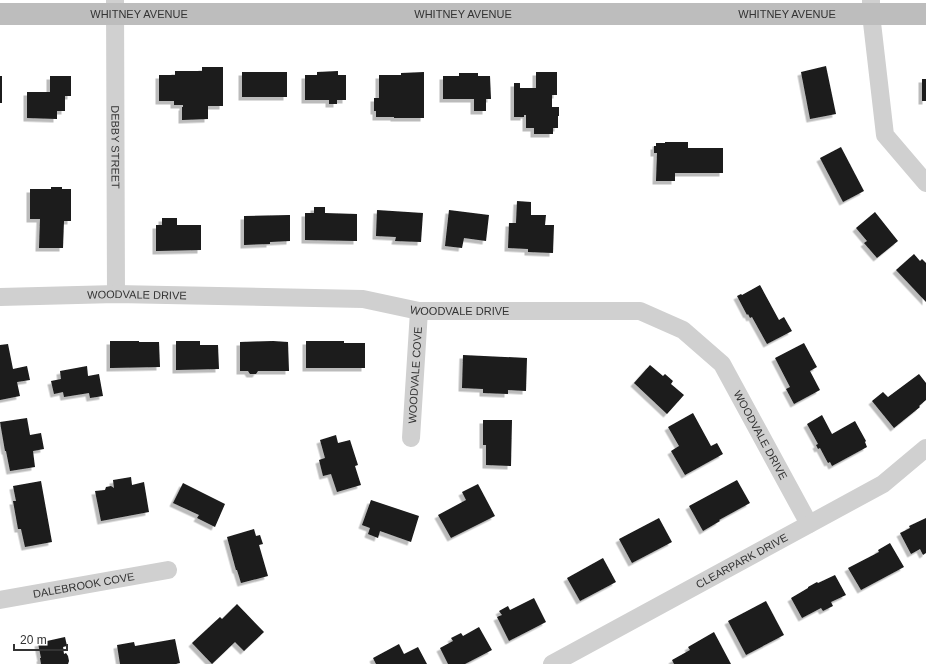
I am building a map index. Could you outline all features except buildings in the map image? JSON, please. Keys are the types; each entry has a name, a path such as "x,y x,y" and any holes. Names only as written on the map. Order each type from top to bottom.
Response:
{"main road":[{"name":"WHITNEY AVENUE","path":"0,14 115,7 871,7 926,14"}],"street":[{"name":"DEBBY STREET","path":"115,7 116,294"},
{"path":"871,7 885,135 926,183"},
{"name":"WOODVALE DRIVE","path":"0,297 116,294 363,299 419,311 640,311 683,330 722,364 809,524"},
{"name":"WOODVALE COVE","path":"411,438 419,311"},
{"name":"CLEARPARK DRIVE","path":"552,664 883,484 926,448"},
{"name":"DALEBROOK COVE","path":"0,600 168,570"}]}
